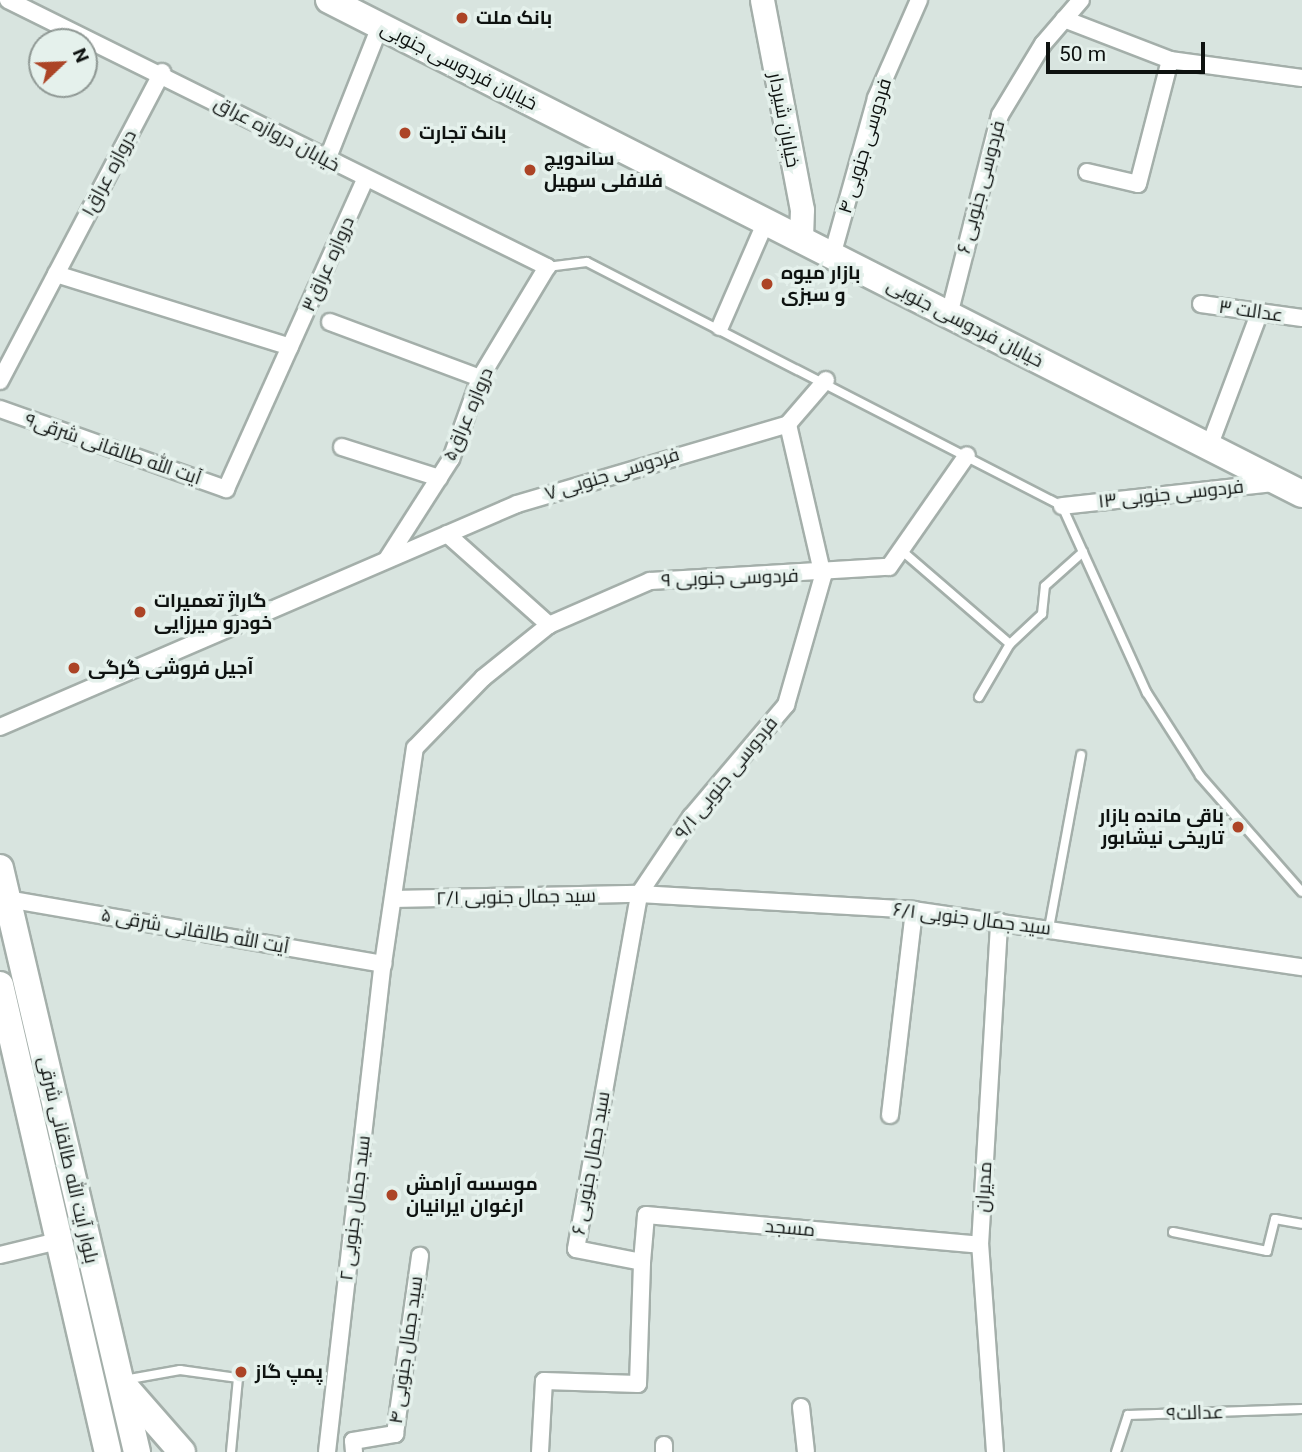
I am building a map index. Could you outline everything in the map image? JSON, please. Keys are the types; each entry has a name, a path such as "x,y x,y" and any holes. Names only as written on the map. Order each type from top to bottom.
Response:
{"main road":[{"name":"خیابان فردوسی جنوبی","path":"329,0 1291,488"},
{"name":"بلوار آیت الله طالقانی شرقی","path":"0,868 137,1452"},
{"name":"بلوار آیت الله طالقانی شرقی","path":"0,985 108,1452"},
{"path":"120,1380 182,1452"}],"street":[{"name":"خیابان دروازه عراق","path":"8,0 162,72 365,180 547,267"},
{"name":"خیابان شیردار","path":"762,0 802,209 801,239"},
{"name":"فردوسی جنوبی ۴","path":"832,256 876,98 919,0"},
{"name":"فردوسی جنوبی ۶","path":"949,315 1000,115 1064,19 1081,0"},
{"path":"1064,19 1170,60 1302,78"},
{"path":"327,160 380,26"},
{"path":"1087,172 1138,184 1170,60"},
{"name":"دروازه عراق۱","path":"0,381 162,72"},
{"name":"دروازه عراق۳","path":"226,489 365,180"},
{"path":"720,327 766,221"},
{"name":"دروازه عراق۵","path":"387,559 439,478 480,378 547,267"},
{"path":"56,274 290,347"},
{"name":"عدالت ۳","path":"1201,304 1302,318"},
{"path":"1209,447 1259,314"},
{"path":"330,322 480,378"},
{"path":"823,576 788,424 826,380"},
{"name":"آیت الله طالقانی شرقی۹","path":"0,409 226,489"},
{"name":"فردوسی جنوبی ۷","path":"0,727 447,534 645,462 788,424"},
{"path":"342,447 439,478"},
{"name":"فردوسی جنوبی ۹","path":"383,964 415,748 483,678 549,625 650,581 823,576 888,567 967,456"},
{"name":"فردوسی جنوبی ۱۳","path":"1062,506 1291,488"},
{"path":"447,534 549,625"},
{"name":"فردوسی جنوبی ۹/۱","path":"639,894 691,817 786,705 823,576"},
{"name":"سید جمال جنوبی ۲/۱","path":"393,899 639,894"},
{"name":"سید جمال جنوبی ۶/۱","path":"639,894 914,910 1302,967"},
{"name":"سید جمال جنوبی ۶","path":"639,894 576,1248 642,1262"},
{"name":"آیت الله طالقانی شرقی ۵","path":"7,899 383,964"},
{"path":"890,1115 914,910"},
{"name":"مدیران","path":"995,1452 980,1245 999,922"},
{"name":"سید جمال جنوبی ۲","path":"327,1452 383,964"},
{"name":"مسجد","path":"642,1262 646,1215 980,1245"},
{"path":"0,1255 58,1241"},
{"name":"سید جمال جنوبی ۴","path":"354,1452 353,1441 394,1434 420,1256"},
{"path":"540,1452 544,1381 638,1384 642,1262"},
{"path":"801,1407 806,1452"}],"lane":[{"path":"547,267 587,262 826,380 1062,506 1147,693 1178,740 1302,892"},
{"path":"901,549 1010,644"},
{"path":"979,697 1010,644 1042,614 1045,586 1083,552"},
{"path":"1049,928 1081,755"},
{"path":"1173,1231 1267,1251 1275,1219 1302,1224"},
{"path":"120,1380 180,1370 238,1378 231,1452"},
{"name":"عدالت۹","path":"1116,1452 1128,1415 1302,1409"}],"place":[{"name":"بانک ملت","path":"462,18"},
{"name":"بانک تجارت","path":"405,133"},
{"name":"ساندویچ فلافلی سهیل","path":"530,170"},
{"name":"بازار میوه و سبزی","path":"767,284"},
{"name":"گاراژ تعمیرات خودرو میرزایی","path":"140,612"},
{"name":"آجیل فروشی گرگی","path":"74,668"},
{"name":"باقی مانده بازار تاریخی نیشابور","path":"1238,827"},
{"name":"موسسه آرامش ارغوان ایرانیان","path":"392,1195"},
{"name":"پمپ گاز","path":"241,1372"}]}
